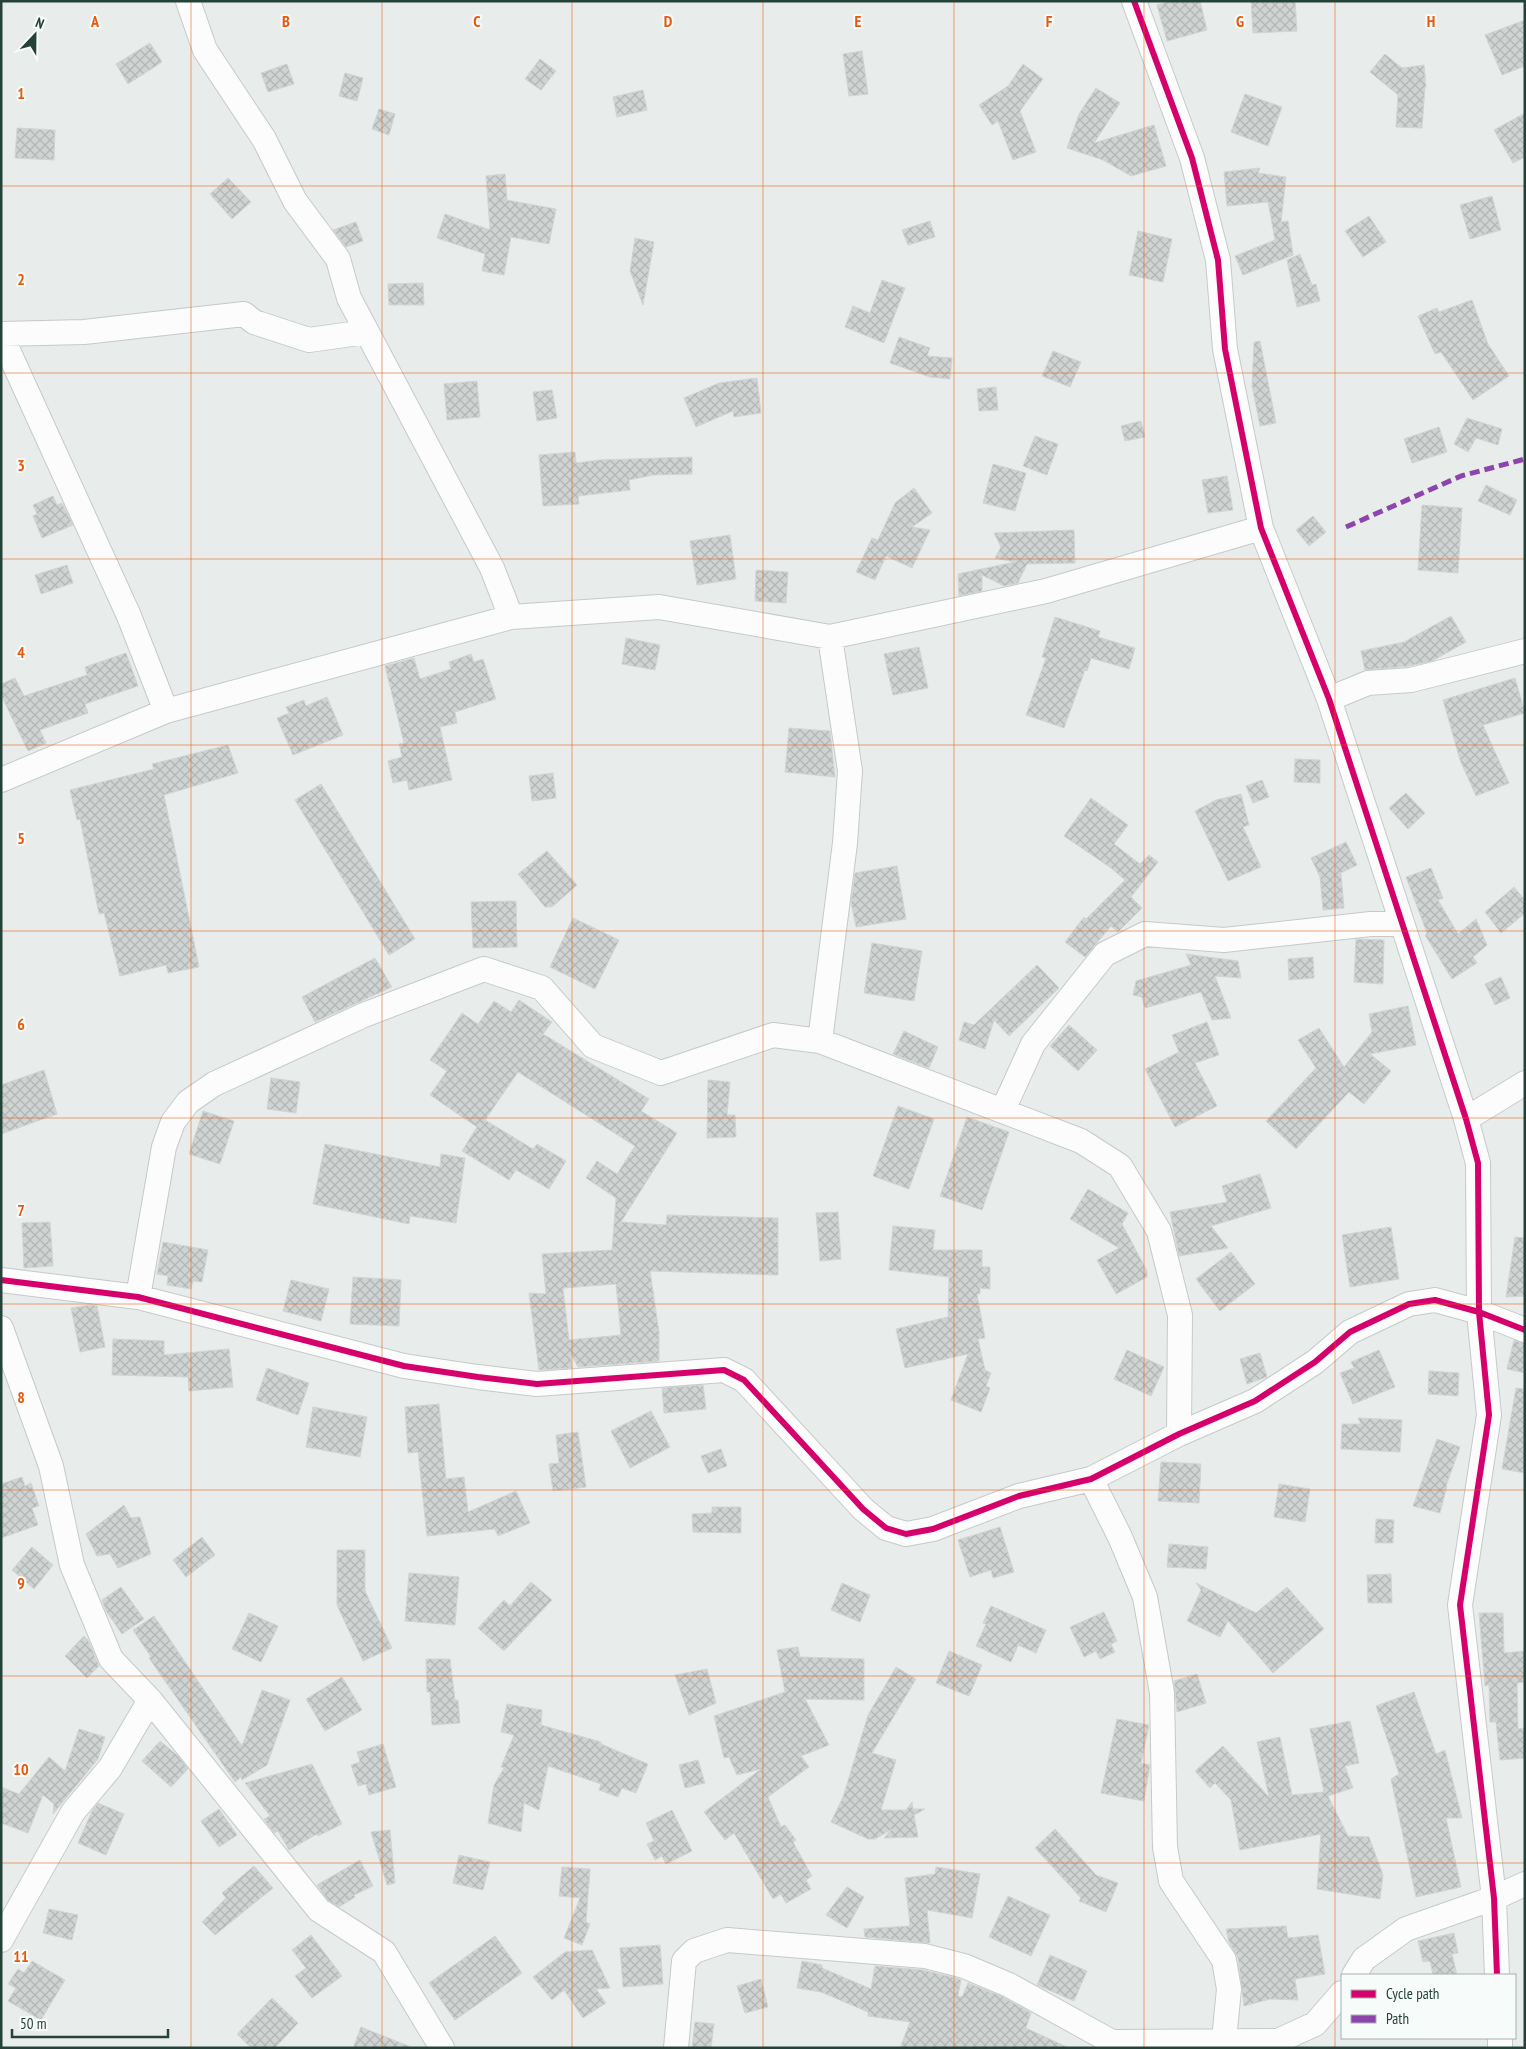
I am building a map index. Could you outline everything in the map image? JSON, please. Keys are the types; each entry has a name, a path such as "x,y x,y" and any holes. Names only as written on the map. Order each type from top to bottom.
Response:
{"street":[{"path":"188,1 205,50 264,139 295,201 338,259 350,298 366,332 492,568 511,617"},
{"path":"1134,1 1192,158 1218,260 1226,349 1261,528 1329,699 1466,1119 1478,1163 1478,1312 1489,1415 1460,1605 1494,1898 1497,1974"},
{"path":"166,711 129,616 1,335 84,332 244,314 254,322 309,340 366,332"},
{"path":"1,780 166,711 511,617 659,607 830,637 1046,591 1261,528"},
{"path":"820,1041 845,844 850,771 830,637"},
{"path":"1329,699 1368,683 1411,680 1525,651"},
{"path":"1003,1110 1033,1044 1105,954 1145,934 1224,940 1370,924 1401,924"},
{"path":"138,1297 164,1147 172,1122 188,1102 214,1084 364,1015 484,969 542,988 593,1046 661,1073 773,1035 820,1041 1081,1141 1120,1166 1159,1231 1180,1315 1179,1434"},
{"path":"1466,1119 1525,1084"},
{"path":"1,1280 138,1297 404,1366 478,1377 537,1384 724,1370 744,1380 862,1509 886,1528 906,1534 933,1529 1019,1496 1091,1478 1179,1434 1255,1401 1315,1362 1350,1332 1409,1304 1435,1300 1478,1312 1525,1330"},
{"path":"1,1328 50,1466 72,1565 112,1659 150,1700 319,1910 384,1952 439,2040 442,2048"},
{"path":"1091,1478 1120,1537 1145,1597 1162,1693 1165,1846 1171,1881 1224,1960 1229,1989 1224,2040"},
{"path":"1,1940 73,1812 110,1768 150,1700"},
{"path":"1355,1974 1364,1958 1406,1929 1494,1898 1525,1884"},
{"path":"676,2048 684,1961 694,1951 727,1940 925,1956 964,1966 1009,1985 1112,2042 1161,2045 1224,2040 1278,2041 1315,2024 1341,1994"}],"building":[{"path":"1171,1 1200,1 1207,30 1167,41 1157,5"},
{"path":"1251,1 1295,1 1297,31 1253,33"},
{"path":"1525,20 1525,66 1502,75 1485,35"},
{"path":"150,43 162,62 128,84 116,64"},
{"path":"862,51 868,94 849,96 843,54"},
{"path":"1385,54 1402,68 1424,65 1426,87 1422,128 1396,127 1398,95 1370,72"},
{"path":"540,59 556,71 541,90 525,79"},
{"path":"287,64 294,84 268,92 261,73"},
{"path":"1023,64 1043,79 1020,111 1036,152 1013,160 998,121 992,125 979,105 1008,86"},
{"path":"345,73 363,78 357,101 339,96"},
{"path":"1096,88 1120,103 1094,143 1154,125 1166,166 1131,176 1103,160 1067,148 1079,114"},
{"path":"643,90 647,110 617,117 613,97"},
{"path":"1245,94 1282,107 1268,146 1231,132"},
{"path":"379,109 395,114 389,135 372,129"},
{"path":"1525,113 1525,157 1513,163 1494,130"},
{"path":"17,128 55,130 54,160 15,158"},
{"path":"1260,168 1258,173 1286,177 1281,222 1288,221 1293,255 1243,275 1235,256 1275,240 1268,202 1227,206 1224,172"},
{"path":"505,174 507,200 556,209 549,244 511,237 504,275 482,271 485,254 437,238 445,214 490,230 486,176"},
{"path":"228,178 251,202 232,219 210,194"},
{"path":"1492,196 1501,230 1470,239 1460,205"},
{"path":"1369,216 1386,242 1363,257 1345,231"},
{"path":"930,221 935,237 908,245 902,230"},
{"path":"356,222 363,241 346,247 333,230"},
{"path":"1138,231 1172,239 1163,282 1129,275"},
{"path":"635,238 654,242 643,305 630,271"},
{"path":"1300,254 1312,285 1316,284 1320,301 1297,307 1287,260"},
{"path":"882,280 905,288 884,343 845,327 853,306 870,313"},
{"path":"423,283 424,305 389,305 388,284"},
{"path":"1472,300 1488,344 1509,376 1473,400 1441,352 1435,354 1418,316 1437,308 1439,312"},
{"path":"899,337 930,348 927,356 952,358 950,379 930,377 890,363"},
{"path":"1260,341 1276,423 1260,426 1252,386 1254,342"},
{"path":"1053,351 1081,362 1070,387 1042,376"},
{"path":"757,378 761,413 734,417 733,411 696,427 684,398 719,383"},
{"path":"477,381 480,417 447,420 444,384"},
{"path":"996,387 998,410 979,411 977,389"},
{"path":"552,390 557,418 537,421 533,392"},
{"path":"1467,418 1502,429 1498,445 1476,438 1468,452 1454,444"},
{"path":"1141,421 1145,437 1125,441 1121,426"},
{"path":"1439,427 1447,452 1412,463 1404,439"},
{"path":"1035,436 1058,444 1047,475 1023,466"},
{"path":"575,452 576,463 600,460 692,457 692,474 653,475 629,480 630,490 578,496 579,504 543,506 539,455"},
{"path":"993,464 1026,473 1015,511 983,503"},
{"path":"1227,476 1233,510 1208,513 1202,480"},
{"path":"1486,485 1517,500 1510,515 1478,501"},
{"path":"914,488 932,513 912,527 930,530 912,568 886,556 875,580 856,572 872,538 878,540 895,503"},
{"path":"53,496 57,505 62,503 73,525 42,538 33,516 37,514 33,505"},
{"path":"1422,505 1462,508 1458,573 1418,570"},
{"path":"1313,516 1326,532 1309,546 1296,530"},
{"path":"1074,530 1075,563 1027,564 1018,583 1004,586 982,575 982,591 959,596 958,574 1015,562 995,558 1001,547 994,533"},
{"path":"730,535 736,579 697,585 690,541"},
{"path":"67,565 73,583 41,594 35,575"},
{"path":"756,570 788,572 786,603 755,601"},
{"path":"1451,616 1466,642 1432,661 1409,666 1365,670 1361,651 1404,642"},
{"path":"1055,617 1100,631 1098,637 1135,648 1129,669 1091,658 1064,728 1026,715 1046,658 1042,657"},
{"path":"626,638 660,645 655,670 622,664"},
{"path":"919,647 928,688 893,695 884,654"},
{"path":"126,653 138,686 85,704 88,713 40,730 46,743 28,751 1,695 1,684 15,678 24,696 87,675 85,667"},
{"path":"471,654 474,662 483,659 496,699 455,712 457,723 440,727 452,780 409,790 407,780 393,783 388,761 402,757 399,744 404,743 385,666 414,658 420,679 451,669 449,662"},
{"path":"1515,678 1525,713 1483,725 1509,783 1476,796 1460,760 1443,700"},
{"path":"327,697 343,735 293,755 277,718 289,713 286,707 304,700 306,706"},
{"path":"789,728 830,731 835,777 785,772"},
{"path":"228,745 238,773 164,795 199,967 168,973 166,965 120,976 104,913 99,914 80,819 77,820 70,790 154,769 152,764"},
{"path":"1295,759 1320,760 1320,783 1294,782"},
{"path":"553,773 556,798 532,801 529,776"},
{"path":"1262,780 1269,797 1253,803 1246,786"},
{"path":"321,784 415,939 389,955 295,800"},
{"path":"1406,793 1425,813 1408,829 1389,808"},
{"path":"1241,794 1249,825 1243,827 1261,867 1228,881 1195,811 1216,800"},
{"path":"1091,798 1128,825 1114,844 1140,864 1149,855 1158,862 1131,897 1142,908 1118,932 1111,926 1085,957 1065,942 1084,917 1086,919 1125,880 1111,868 1064,836"},
{"path":"1346,842 1357,865 1341,873 1344,908 1323,910 1320,877 1311,858"},
{"path":"547,851 577,885 552,907 545,907 518,874"},
{"path":"897,866 906,919 856,927 851,902 855,873"},
{"path":"1431,868 1443,898 1438,900 1458,934 1476,919 1487,945 1473,957 1477,963 1452,979 1425,935 1427,933 1406,877"},
{"path":"1514,887 1525,900 1525,913 1501,933 1485,912"},
{"path":"516,901 517,947 473,948 471,902"},
{"path":"573,918 619,940 595,989 550,967"},
{"path":"1356,939 1384,940 1383,984 1354,982"},
{"path":"872,943 922,951 914,1001 864,993"},
{"path":"1186,954 1238,961 1241,978 1215,976 1231,1018 1212,1020 1201,992 1145,1008 1142,997 1133,995 1136,981 1191,965"},
{"path":"1313,957 1314,978 1289,980 1288,959"},
{"path":"375,958 392,987 315,1022 302,997"},
{"path":"1037,965 1059,988 1009,1036 994,1020 985,1049 959,1040 964,1022 974,1025"},
{"path":"1501,977 1510,998 1495,1005 1485,984"},
{"path":"519,1000 552,1022 543,1034 649,1099 641,1111 677,1133 621,1222 666,1225 667,1215 778,1218 778,1275 650,1271 659,1332 659,1361 578,1367 570,1352 572,1368 539,1370 529,1293 546,1294 542,1254 612,1250 616,1198 586,1178 597,1161 617,1174 635,1146 518,1072 485,1120 533,1149 537,1144 566,1161 549,1189 516,1170 509,1180 462,1151 477,1127 430,1095 447,1071 430,1060 462,1013 478,1024 494,1001 511,1012","holes":["616,1284 621,1335 569,1340 563,1288"]},
{"path":"1408,1006 1416,1045 1370,1054 1391,1071 1364,1104 1349,1092 1296,1149 1266,1121 1316,1068 1298,1040 1319,1028 1344,1067 1372,1032 1369,1014"},
{"path":"1207,1022 1219,1055 1195,1063 1217,1106 1175,1127 1145,1069 1179,1052 1172,1035"},
{"path":"1069,1025 1097,1050 1078,1071 1050,1046"},
{"path":"904,1031 938,1047 929,1068 893,1054"},
{"path":"44,1070 57,1114 1,1134 1,1085"},
{"path":"271,1078 300,1082 296,1113 267,1109"},
{"path":"708,1080 730,1082 727,1115 735,1115 736,1137 707,1138"},
{"path":"898,1106 934,1119 909,1189 873,1176"},
{"path":"203,1111 234,1121 220,1164 189,1154"},
{"path":"967,1117 1009,1132 982,1210 940,1196"},
{"path":"325,1144 440,1167 441,1154 465,1158 456,1223 410,1216 409,1224 313,1204"},
{"path":"1260,1174 1271,1208 1211,1226 1228,1248 1179,1256 1170,1212 1227,1202 1222,1186"},
{"path":"1088,1189 1128,1213 1122,1224 1147,1271 1147,1277 1116,1294 1097,1260 1119,1248 1070,1219"},
{"path":"838,1212 841,1259 820,1261 816,1213"},
{"path":"50,1222 53,1266 24,1268 22,1223"},
{"path":"893,1226 935,1230 933,1250 982,1250 982,1267 990,1267 990,1289 980,1288 980,1294 977,1294 985,1338 978,1339 985,1370 991,1373 986,1386 990,1388 981,1412 951,1400 968,1354 905,1368 896,1329 948,1317 949,1277 889,1270"},
{"path":"1391,1227 1399,1279 1350,1287 1342,1235"},
{"path":"1515,1237 1525,1238 1525,1296 1506,1297"},
{"path":"163,1242 208,1250 202,1282 193,1281 191,1289 167,1285 168,1276 157,1274"},
{"path":"1231,1252 1255,1284 1220,1311 1196,1279"},
{"path":"353,1277 401,1280 399,1326 350,1324"},
{"path":"291,1280 329,1289 321,1321 283,1311"},
{"path":"90,1305 97,1306 105,1347 80,1352 71,1308"},
{"path":"113,1339 164,1341 164,1355 229,1349 233,1387 189,1391 188,1377 112,1375"},
{"path":"1514,1340 1525,1343 1525,1373 1507,1369"},
{"path":"1127,1350 1164,1367 1151,1396 1114,1379"},
{"path":"1379,1350 1395,1387 1353,1404 1340,1373 1354,1368 1351,1362"},
{"path":"1260,1353 1267,1377 1247,1384 1240,1359"},
{"path":"267,1368 309,1383 298,1415 256,1400"},
{"path":"1429,1371 1459,1373 1458,1396 1428,1394"},
{"path":"703,1385 706,1409 664,1413 662,1388"},
{"path":"1516,1388 1525,1389 1525,1473 1502,1469"},
{"path":"439,1404 446,1479 464,1477 468,1512 516,1491 530,1523 498,1536 495,1529 427,1536 418,1452 408,1453 405,1407"},
{"path":"313,1407 367,1417 360,1457 306,1447"},
{"path":"651,1411 670,1447 630,1468 611,1431"},
{"path":"1358,1418 1402,1420 1400,1452 1341,1449 1342,1424 1361,1424"},
{"path":"578,1432 586,1487 553,1491 549,1464 559,1463 556,1435"},
{"path":"1437,1439 1460,1447 1446,1486 1440,1513 1413,1506"},
{"path":"721,1449 727,1466 708,1473 701,1456"},
{"path":"1161,1462 1201,1464 1199,1503 1158,1501"},
{"path":"22,1477 25,1486 31,1483 39,1506 32,1508 38,1525 1,1538 1,1484"},
{"path":"1279,1484 1310,1489 1305,1522 1274,1517"},
{"path":"124,1505 131,1518 140,1517 151,1554 118,1568 110,1554 97,1556 86,1534"},
{"path":"712,1507 741,1507 741,1533 693,1532 692,1514 712,1513"},
{"path":"1376,1519 1394,1520 1393,1543 1375,1543"},
{"path":"1000,1527 1014,1572 993,1578 991,1570 970,1577 958,1540"},
{"path":"202,1537 215,1555 186,1577 173,1560"},
{"path":"1169,1544 1208,1547 1206,1569 1167,1567"},
{"path":"32,1547 53,1565 34,1589 12,1570"},
{"path":"337,1550 365,1550 365,1591 392,1648 363,1661 337,1605"},
{"path":"409,1573 459,1577 455,1625 405,1621"},
{"path":"1391,1574 1392,1603 1368,1603 1367,1575"},
{"path":"531,1582 552,1600 504,1651 478,1628 504,1600 510,1606"},
{"path":"842,1583 870,1595 860,1622 831,1610"},
{"path":"1196,1583 1256,1613 1287,1587 1324,1629 1273,1673 1228,1621 1220,1637 1187,1621 1201,1590"},
{"path":"121,1587 144,1619 122,1634 106,1611 102,1600"},
{"path":"991,1606 1046,1630 1036,1653 1018,1645 1011,1662 976,1646 986,1624 983,1623"},
{"path":"1104,1612 1117,1641 1111,1644 1115,1652 1100,1659 1096,1651 1084,1657 1070,1627"},
{"path":"249,1613 278,1626 261,1662 232,1649"},
{"path":"1479,1613 1503,1613 1504,1653 1525,1651 1525,1682 1517,1683 1518,1729 1525,1728 1525,1758 1500,1760 1496,1722 1490,1722 1489,1685 1485,1686"},
{"path":"154,1616 242,1746 262,1690 290,1700 267,1765 242,1780 241,1777 235,1782 149,1658 151,1657 133,1630"},
{"path":"84,1636 88,1640 99,1666 87,1678 65,1656"},
{"path":"798,1647 800,1657 864,1659 864,1700 805,1699 829,1745 801,1756 809,1767 768,1797 781,1827 785,1825 796,1840 793,1842 812,1876 806,1880 811,1889 786,1903 781,1894 773,1899 734,1833 725,1840 704,1812 761,1769 737,1775 729,1757 724,1758 714,1716 785,1692 777,1650"},
{"path":"949,1651 982,1665 969,1696 936,1683"},
{"path":"426,1659 450,1659 455,1700 458,1700 460,1723 432,1725 430,1692 427,1692"},
{"path":"896,1667 916,1679 872,1753 896,1760 881,1810 906,1810 912,1802 913,1809 925,1809 914,1815 918,1837 884,1838 892,1829 875,1839 868,1839 831,1822 843,1797 868,1715"},
{"path":"707,1669 716,1703 689,1715 675,1675"},
{"path":"1197,1674 1206,1703 1177,1712 1174,1681"},
{"path":"342,1677 362,1710 325,1731 306,1699"},
{"path":"1414,1692 1436,1754 1445,1750 1462,1818 1446,1818 1461,1887 1416,1897 1391,1779 1399,1774 1376,1706"},
{"path":"507,1704 542,1710 541,1725 601,1742 601,1744 648,1764 636,1793 622,1788 618,1797 599,1790 601,1784 548,1766 539,1810 524,1803 521,1832 488,1823 494,1785 504,1768 501,1767 514,1735 501,1732"},
{"path":"1117,1719 1149,1725 1141,1763 1150,1765 1144,1801 1101,1793"},
{"path":"1350,1721 1359,1763 1345,1766 1353,1788 1328,1796 1348,1836 1369,1837 1383,1875 1380,1899 1317,1889 1321,1834 1240,1850 1231,1800 1215,1783 1210,1788 1195,1771 1223,1746 1269,1797 1257,1742 1280,1737 1292,1795 1324,1792 1310,1729"},
{"path":"79,1729 105,1737 98,1759 53,1814 54,1804 43,1795 28,1833 1,1823 1,1787 19,1794 49,1757 65,1771"},
{"path":"160,1741 178,1756 188,1769 171,1787 142,1761"},
{"path":"383,1744 396,1787 369,1795 366,1784 358,1786 351,1765 360,1762 357,1752"},
{"path":"698,1760 705,1783 685,1788 679,1765"},
{"path":"312,1764 342,1824 318,1836 317,1834 289,1850 278,1831 274,1833 264,1819 270,1816 245,1783"},
{"path":"98,1803 124,1814 106,1855 78,1843 92,1811"},
{"path":"219,1809 237,1835 219,1847 201,1821"},
{"path":"672,1810 692,1851 666,1864 662,1856 655,1860 647,1844 654,1841 646,1823"},
{"path":"1055,1829 1096,1875 1118,1883 1106,1912 1079,1901 1081,1898 1035,1848"},
{"path":"390,1830 395,1883 387,1885 371,1832"},
{"path":"459,1855 490,1862 483,1890 453,1883"},
{"path":"360,1860 373,1886 354,1895 355,1897 339,1907 328,1900 317,1885"},
{"path":"254,1866 273,1888 215,1935 202,1922 226,1898 222,1893"},
{"path":"562,1867 590,1869 586,1922 590,1924 582,1945 564,1938 580,1898 559,1896"},
{"path":"936,1867 980,1874 972,1918 927,1910 930,1943 865,1937 864,1929 910,1926 905,1878 935,1874"},
{"path":"847,1887 864,1897 847,1928 826,1915"},
{"path":"1008,1896 1050,1915 1031,1956 989,1937"},
{"path":"49,1909 78,1915 72,1940 43,1933"},
{"path":"1286,1926 1288,1938 1318,1935 1325,1974 1295,1979 1298,2000 1270,1999 1244,2006 1238,1958 1229,1942 1226,1929"},
{"path":"1454,1933 1458,1953 1452,1954 1457,1974 1433,1974 1430,1961 1423,1962 1418,1941"},
{"path":"311,1935 342,1976 312,1998 295,1976 306,1968 292,1950"},
{"path":"495,1936 522,1973 455,2020 429,1983"},
{"path":"660,1945 663,1984 623,1987 620,1948"},
{"path":"592,1950 610,1988 596,1989 606,2003 583,2018 564,1990 552,2000 533,1977 565,1952"},
{"path":"1050,1955 1087,1971 1074,2001 1037,1985"},
{"path":"32,1961 65,1980 41,2020 8,2001 16,1988 8,1984 18,1969 24,1973"},
{"path":"802,1961 822,1965 822,1968 871,1989 875,1966 923,1970 956,1978 961,1980 958,1996 962,1997 968,1983 1003,1997 1031,2013 1026,2028 1069,2048 900,2048 910,2022 868,2016 868,2012 821,1992 797,1988"},
{"path":"761,1979 768,2007 745,2013 737,1986"},
{"path":"272,1998 298,2023 275,2048 251,2048 237,2034"},
{"path":"695,2022 714,2024 711,2048 692,2048"},
{"path":"361,2027 411,2047 411,2048 353,2048"}],"marked path":[{"path":"1346,527 1461,476 1525,459"}],"cycle path":[{"path":"1134,1 1192,158 1218,260 1225,349 1261,528 1329,699 1466,1119 1478,1163 1479,1312 1489,1415 1460,1605 1494,1898 1497,1974"},
{"path":"1,1280 138,1297 404,1366 478,1377 537,1384 724,1370 744,1380 863,1509 886,1528 906,1534 933,1529 1019,1496 1091,1479 1179,1434 1255,1401 1315,1362 1350,1332 1409,1304 1435,1300 1479,1312 1525,1330"}]}
